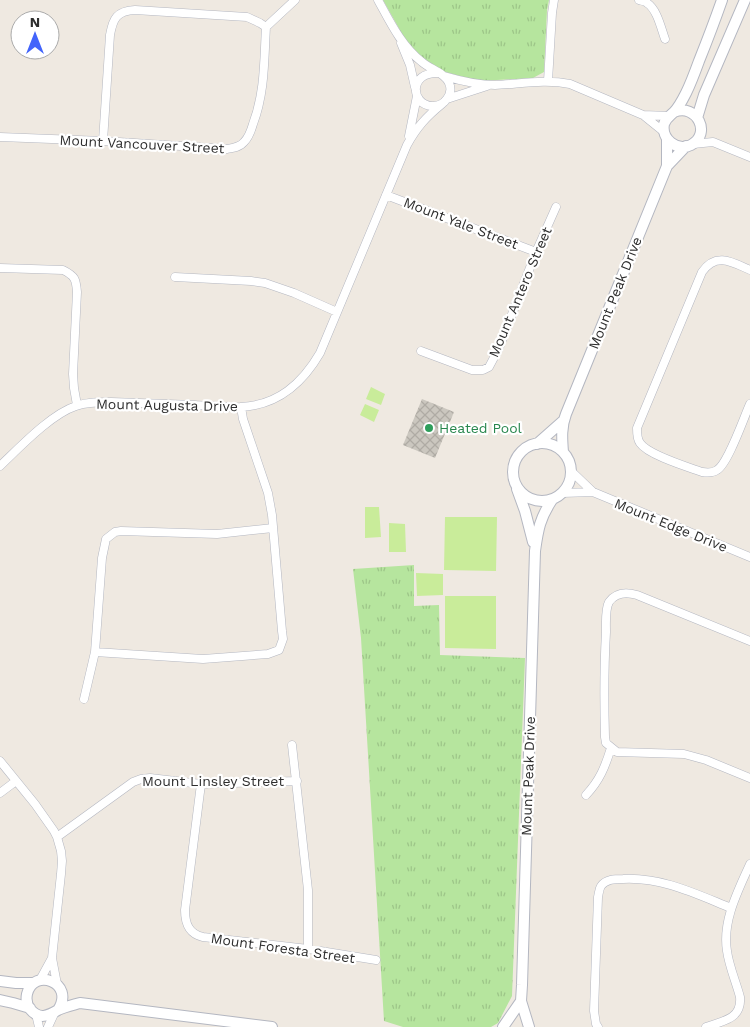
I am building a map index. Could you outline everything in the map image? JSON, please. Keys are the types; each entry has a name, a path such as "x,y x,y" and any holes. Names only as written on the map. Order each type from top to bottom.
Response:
{"street":[{"path":"103,141 110,35 113,22 118,16 126,11 135,10 242,17 256,21 266,27 295,0"},
{"path":"378,0 399,37 410,65 416,93 423,104 433,107 445,102 450,94 448,81 441,74 420,61 399,37"},
{"path":"548,81 554,0"},
{"name":"Mount Peak Drive","path":"571,471 568,459 563,452 563,421 667,166 665,122 685,95 722,0"},
{"name":"Mount Peak Drive","path":"667,166 699,136 699,122 704,95 746,0"},
{"path":"645,1 657,15 665,39"},
{"name":"Mount Vancouver Street","path":"0,137 236,148 244,143 250,134 258,109 262,91 266,27"},
{"path":"416,93 417,82 422,76 430,72 441,74"},
{"name":"Mount Augusta Drive","path":"441,74 470,82 494,85"},
{"name":"Mount Augusta Drive","path":"0,466 56,416 77,405 111,402 241,407 263,403 284,394 293,387 305,376 320,353 406,145 422,122 445,102 478,88 494,85 548,81 570,84 643,115 666,136"},
{"name":"Mount Augusta Drive","path":"406,145 416,93"},
{"path":"671,114 678,110 694,114 713,142"},
{"name":"Mount Augusta Drive","path":"643,115 671,114"},
{"path":"666,136 676,146 713,142 750,157"},
{"name":"Mount Yale Street","path":"386,195 536,252"},
{"name":"Mount Antero Street","path":"421,351 472,370 482,370 489,367 499,348 536,252 556,207"},
{"path":"750,270 725,260 706,265 637,428 638,436 646,449 653,453 702,472 710,473 717,471 722,466 750,404"},
{"path":"0,268 63,270 74,277 77,292 73,374 77,405"},
{"path":"175,277 265,283 294,292 337,312"},
{"path":"95,652 204,659 268,654 278,650 283,638 272,515 268,493 246,428 241,407"},
{"name":"Mount Peak Drive","path":"535,550 513,473 516,460 524,450 537,444 563,421"},
{"path":"537,444 551,445 563,452"},
{"path":"562,494 569,483 571,471"},
{"name":"Mount Edge Drive","path":"571,471 593,492 750,557"},
{"path":"516,486 531,499 552,500"},
{"name":"Mount Edge Drive","path":"562,494 593,492"},
{"name":"Mount Peak Drive","path":"529,1027 520,1001 523,975 535,550 541,517 552,500 562,494"},
{"path":"84,699 95,652 104,544 110,535 121,531 218,534 273,528"},
{"path":"750,641 637,595 622,593 608,603 604,666 606,743 617,752 695,756 750,778"},
{"name":"Mount Linsley Street","path":"292,744 308,890 308,949"},
{"path":"586,795 595,786 604,771 611,748"},
{"path":"0,761 51,825 58,837 61,851 62,861 52,958 63,1000 48,1027"},
{"name":"Mount Linsley Street","path":"58,837 133,782 141,779 150,778 201,784 297,781"},
{"path":"0,793 16,781"},
{"name":"Mount Foresta Street","path":"201,784 185,918 190,931 197,936 203,937 308,949 376,960"},
{"path":"706,1027 731,1018 736,1014 740,1003 727,952 727,935 731,908 750,864"},
{"path":"598,1027 594,1011 598,897 600,887 614,879 632,878 660,882 673,885 731,908"},
{"path":"39,1027 33,1011 28,1005 27,993 52,958"},
{"path":"0,981 16,984 52,981 80,1003"},
{"path":"0,1000 13,1003 42,1016 48,1016 80,1003 272,1027"},
{"name":"Mount Peak Drive","path":"503,1027 520,1001"}],"green space":[{"path":"383,0 549,0 544,72 533,78 479,81 441,71 420,56 405,39"},
{"path":"371,387 385,394 381,405 366,399"},
{"path":"365,404 379,410 374,422 360,415"},
{"path":"365,507 379,507 381,537 365,538"},
{"path":"445,517 497,517 496,571 444,570"},
{"path":"389,523 405,524 406,552 389,552"},
{"path":"414,565 414,606 439,605 440,655 525,658 512,996 498,1023 491,1027 403,1027 384,1021 361,638 353,569"},
{"path":"416,573 443,574 443,595 417,596"},
{"path":"445,596 496,596 496,649 445,648"}],"building":[{"name":"Heated Pool","path":"422,399 454,412 435,458 403,445"}],"place":[{"name":"Heated Pool","path":"429,428"}]}
